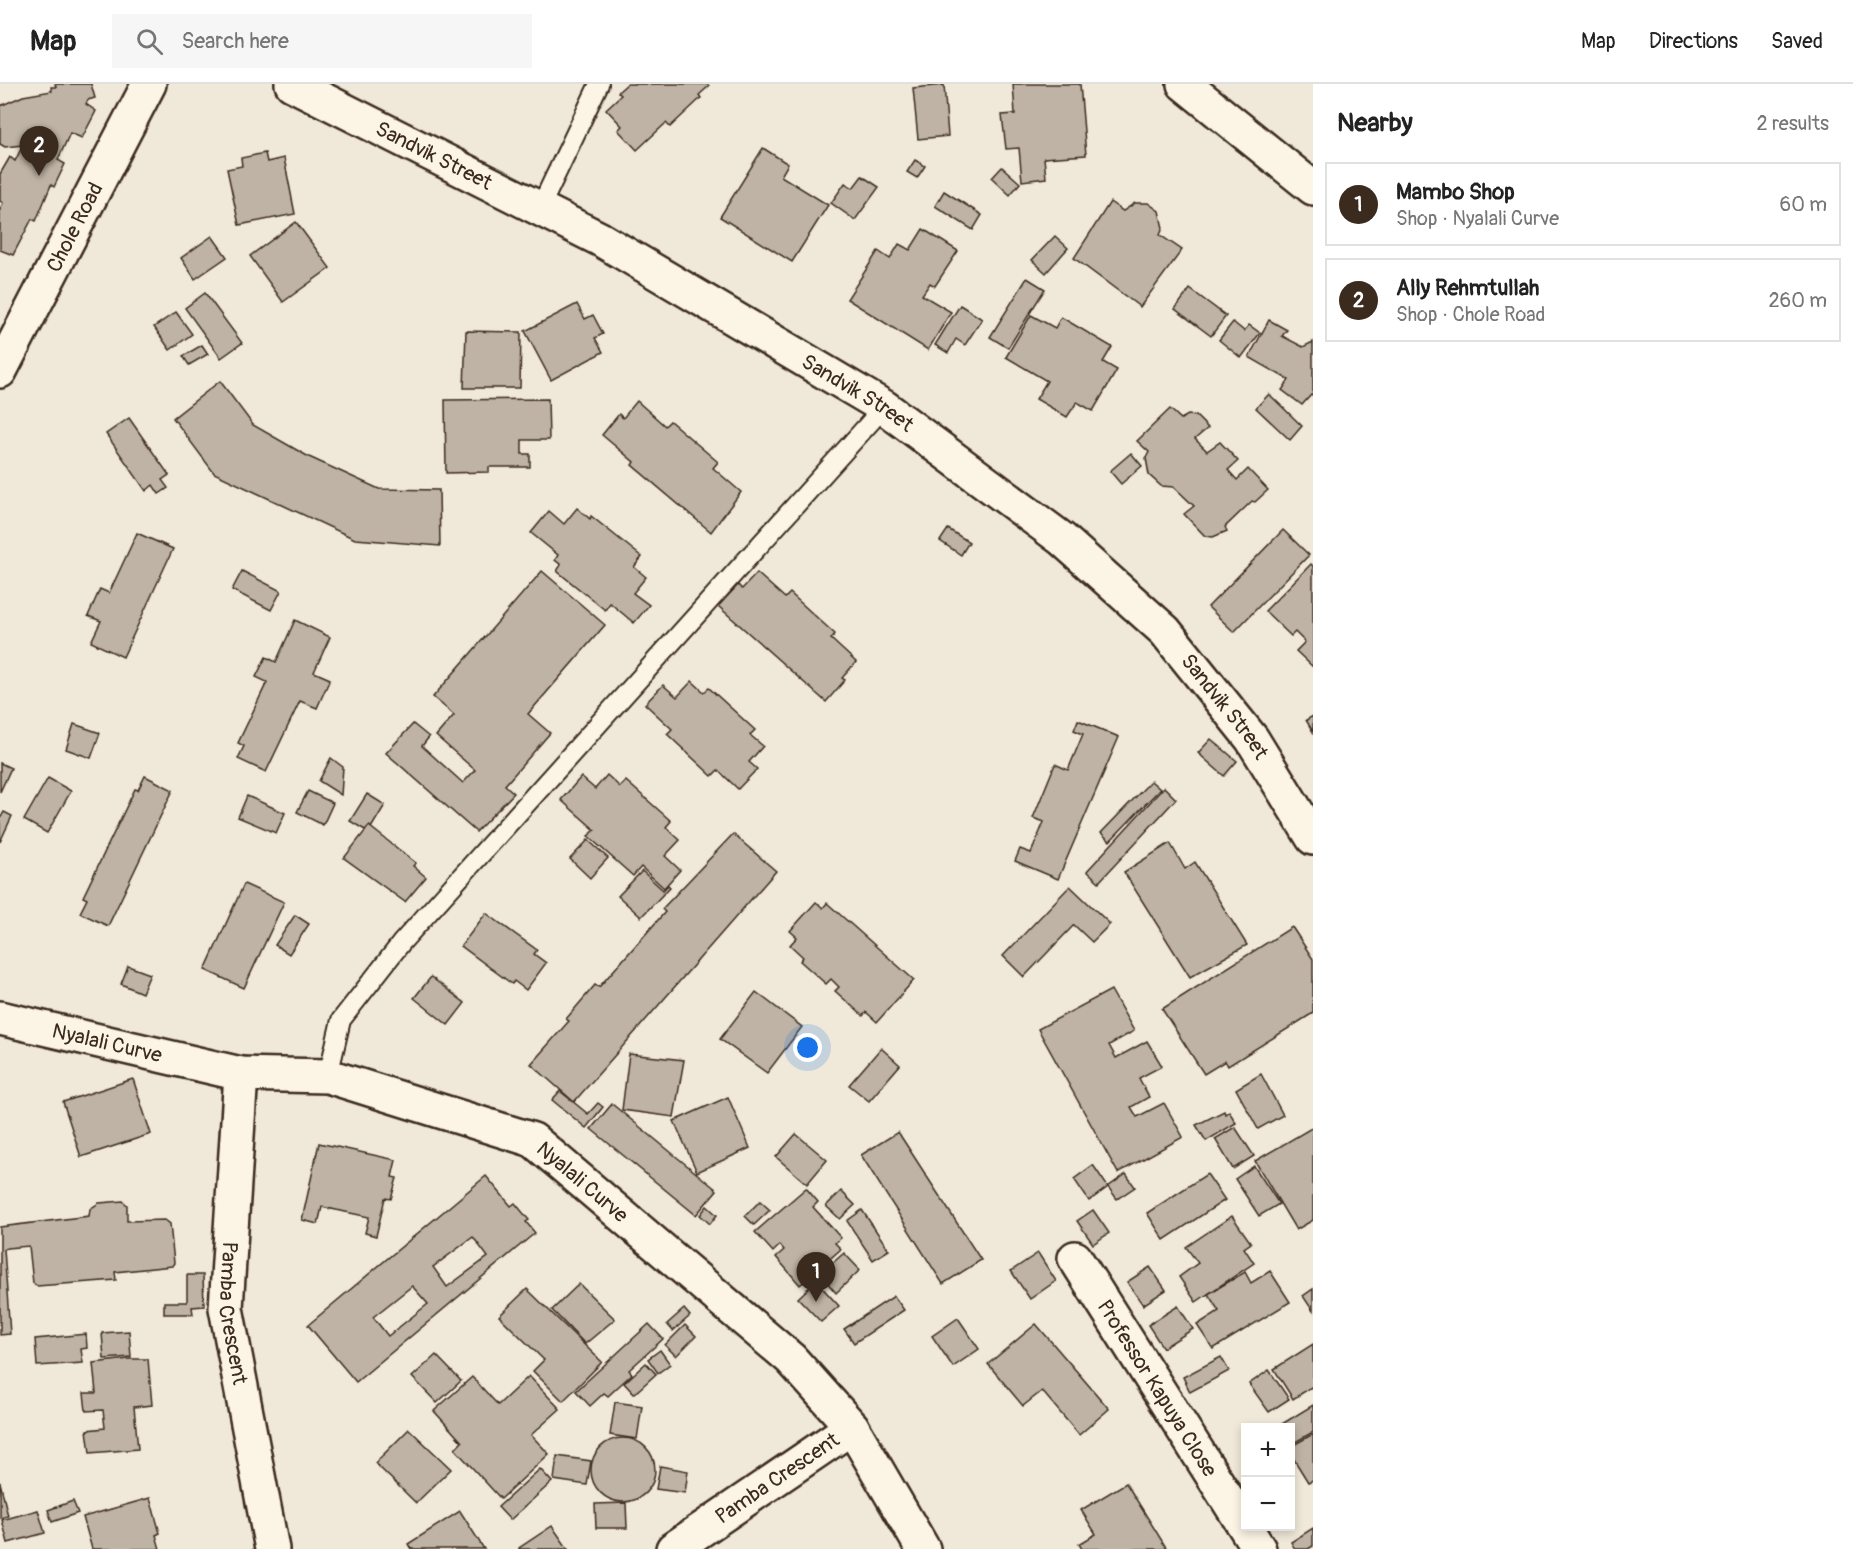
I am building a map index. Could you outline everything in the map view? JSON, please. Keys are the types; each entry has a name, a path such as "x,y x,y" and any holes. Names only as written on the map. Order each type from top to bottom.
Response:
{"street":[{"name":"Chole Road","path":"0,372 149,84"},
{"name":"Sandvik Street","path":"292,84 600,238 884,407 1062,539 1165,631 1252,739 1313,838"},
{"path":"1184,84 1313,189"},
{"name":"Nyalali Curve","path":"0,1018 241,1074 328,1076 532,1140 790,1359 852,1427 923,1549"},
{"name":"Pamba Crescent","path":"241,1074 226,1308 272,1549"},
{"name":"Professor Kapuya Close","path":"1075,1258 1259,1549"},
{"name":"Pamba Crescent","path":"673,1549 852,1427"}],"lane":[{"path":"540,208 599,84"},
{"path":"328,1076 341,1020 402,942 884,407"}],"building":[{"path":"55,84 91,84 95,98 88,100 86,104 96,111 82,138 70,133 58,160 65,164 54,187 51,185 36,221 32,219 13,255 0,250 0,209 3,203 0,201 0,174 10,157 15,161 23,145 5,147 0,144 0,106 23,96 52,91 51,87 56,87"},
{"path":"627,84 707,84 709,86 699,95 701,98 670,127 666,123 637,150 618,130 622,126 606,109 621,95 618,92"},
{"path":"1013,84 1080,84 1086,155 1044,158 1046,178 1022,181 1019,148 1006,149 1002,115 1015,114"},
{"path":"944,85 948,136 918,139 913,88"},
{"path":"763,148 788,164 781,176 828,205 792,262 720,217"},
{"path":"265,153 267,162 284,158 295,214 239,225 227,169 242,166 241,158"},
{"path":"915,160 925,166 917,178 907,172"},
{"path":"1002,167 1020,183 1010,195 992,178"},
{"path":"862,176 879,187 855,220 831,203 845,183 853,188"},
{"path":"944,191 982,215 973,230 935,206"},
{"path":"1110,202 1123,211 1135,203 1148,203 1159,211 1163,228 1160,235 1182,250 1140,307 1074,258"},
{"path":"296,222 330,268 283,302 250,256"},
{"path":"923,229 958,251 935,286 930,283 922,295 951,312 928,350 847,299 878,251 890,259 899,244 910,250"},
{"path":"212,236 227,257 195,279 181,258"},
{"path":"1055,236 1068,248 1046,273 1032,260"},
{"path":"1027,278 1045,289 1008,348 990,337"},
{"path":"1190,289 1226,316 1211,336 1175,309"},
{"path":"205,293 242,343 221,358 185,308"},
{"path":"577,304 585,319 593,315 603,334 595,338 603,352 551,380 525,331"},
{"path":"960,305 982,319 965,345 956,339 948,353 935,345"},
{"path":"176,312 192,334 170,350 154,327"},
{"path":"1031,315 1055,328 1061,317 1112,347 1103,362 1117,370 1093,411 1077,402 1067,417 1036,399 1047,381 1006,357"},
{"path":"1269,320 1287,330 1282,336 1303,347 1313,342 1313,396 1311,395 1302,405 1282,390 1289,380 1249,357"},
{"path":"1233,322 1244,331 1249,325 1260,333 1241,358 1219,340"},
{"path":"466,331 521,332 520,388 464,388"},
{"path":"202,345 208,354 189,365 183,356"},
{"path":"220,381 253,425 309,457 379,489 439,490 440,546 355,539 214,473 173,418"},
{"path":"1269,394 1302,426 1290,440 1256,408"},
{"path":"548,399 549,440 522,440 522,454 530,454 530,467 489,467 489,472 446,473 445,400"},
{"path":"637,401 665,426 670,421 718,462 713,468 741,492 711,532 632,465 634,462 602,435 619,414 623,418"},
{"path":"1170,409 1181,419 1188,415 1196,416 1208,428 1195,439 1207,451 1220,442 1238,461 1228,470 1237,480 1248,469 1268,490 1255,502 1252,501 1225,527 1227,531 1213,537 1205,536 1184,514 1194,506 1174,487 1161,486 1149,475 1146,458 1149,452 1137,441"},
{"path":"129,418 169,475 162,480 168,488 159,494 153,485 146,491 106,434"},
{"path":"1131,453 1142,466 1121,484 1110,471"},
{"path":"577,508 590,519 591,516 642,557 634,567 646,577 633,593 649,605 634,623 610,603 605,610 557,571 561,565 555,560 558,555 531,533 549,511 564,524"},
{"path":"948,529 969,542 961,555 940,541"},
{"path":"1283,530 1309,555 1234,632 1208,607"},
{"path":"137,533 173,549 123,657 91,642 101,621 88,616 100,589 109,593"},
{"path":"1311,564 1313,566 1313,667 1296,651 1305,642 1295,632 1291,636 1265,611"},
{"path":"242,571 281,591 271,610 232,590"},
{"path":"542,571 605,625 528,714 550,733 505,785 514,793 476,832 386,753 413,724 429,737 422,746 463,783 475,770 436,736 454,715 433,697"},
{"path":"757,573 785,598 790,593 835,634 831,639 856,662 842,678 845,680 826,702 718,606 738,585 742,589"},
{"path":"295,620 330,637 314,672 330,679 317,708 300,701 266,772 238,759 244,746 238,743 267,682 256,677 266,657 276,662"},
{"path":"692,681 704,692 709,688 755,730 750,735 763,746 749,762 757,769 738,789 718,770 712,776 667,734 672,729 645,704 663,685 677,697"},
{"path":"1313,716 1313,732 1306,720"},
{"path":"1078,720 1119,737 1058,879 1015,861 1020,849 1031,853 1044,822 1033,818 1055,764 1068,770 1083,734 1074,730"},
{"path":"74,724 100,733 91,758 66,749"},
{"path":"1211,739 1237,761 1224,776 1198,753"},
{"path":"331,758 343,767 341,795 319,781"},
{"path":"0,763 11,768 0,792"},
{"path":"607,775 620,787 626,781 671,821 666,827 680,840 665,856 680,870 664,888 641,867 633,876 588,836 595,830 561,800 581,777 595,789"},
{"path":"145,776 173,790 108,926 80,913 87,899 83,897 135,789 138,790"},
{"path":"48,778 71,791 47,833 24,820"},
{"path":"1151,781 1160,789 1110,841 1101,833"},
{"path":"1164,787 1176,799 1099,882 1087,871"},
{"path":"308,791 333,803 323,825 297,812"},
{"path":"367,794 385,805 371,828 369,826 365,830 350,821"},
{"path":"247,796 285,813 276,833 238,817"},
{"path":"4,812 12,816 0,842 0,819"},
{"path":"369,826 416,863 413,866 426,877 405,902 344,858"},
{"path":"733,834 776,871 574,1102 531,1064 569,1021 566,1019 595,985 599,987 665,912 662,909"},
{"path":"588,840 608,858 590,878 570,859"},
{"path":"1170,843 1185,869 1195,862 1247,945 1190,977 1124,872"},
{"path":"642,871 663,890 668,885 670,887 641,917 618,896"},
{"path":"244,884 284,902 244,988 205,970"},
{"path":"1070,886 1110,924 1092,942 1074,925 1024,977 1003,956"},
{"path":"816,902 823,908 827,903 914,980 877,1022 866,1012 863,1016 835,991 839,987 831,979 826,984 800,961 803,957 790,945 797,937 790,931"},
{"path":"486,913 537,950 534,954 546,963 526,990 514,981 512,984 461,946"},
{"path":"295,915 309,924 289,954 275,945"},
{"path":"1292,927 1313,959 1313,1013 1228,1066 1225,1061 1204,1074 1162,1009"},
{"path":"128,966 150,974 142,993 121,984"},
{"path":"431,977 465,1003 448,1025 414,998"},
{"path":"1111,990 1134,1031 1109,1045 1116,1058 1147,1041 1162,1066 1139,1078 1149,1097 1131,1107 1137,1117 1164,1103 1183,1137 1118,1173 1038,1029"},
{"path":"756,992 802,1027 767,1073 720,1039"},
{"path":"881,1048 900,1065 869,1101 849,1085"},
{"path":"629,1054 684,1060 674,1117 622,1110"},
{"path":"1261,1074 1283,1115 1258,1129 1236,1089"},
{"path":"133,1079 151,1134 81,1157 63,1102"},
{"path":"560,1091 588,1114 598,1103 603,1107 586,1128 552,1100"},
{"path":"728,1097 750,1148 697,1172 674,1121"},
{"path":"612,1104 717,1190 696,1215 591,1129"},
{"path":"1224,1111 1225,1114 1229,1111 1236,1123 1206,1141 1196,1125"},
{"path":"1235,1127 1254,1156 1233,1169 1215,1139"},
{"path":"1313,1127 1313,1220 1296,1230 1255,1161"},
{"path":"898,1132 981,1260 943,1284 861,1155"},
{"path":"796,1134 827,1160 807,1184 776,1157"},
{"path":"319,1143 396,1160 392,1177 397,1178 391,1199 385,1198 376,1236 365,1233 369,1217 322,1207 318,1224 302,1220"},
{"path":"1093,1165 1108,1187 1089,1201 1074,1179"},
{"path":"1254,1166 1279,1204 1259,1216 1235,1179"},
{"path":"1126,1174 1135,1187 1117,1199 1108,1187"},
{"path":"1207,1174 1225,1200 1164,1240 1147,1213"},
{"path":"486,1176 511,1206 515,1203 529,1220 526,1222 535,1233 356,1382 308,1325","holes":["473,1237 488,1257 447,1287 433,1267","412,1286 428,1304 388,1336 373,1317"]},
{"path":"806,1188 818,1202 813,1207 841,1238 835,1243 841,1249 800,1285 776,1257 784,1250 780,1245 773,1252 755,1232"},
{"path":"841,1191 855,1205 840,1219 826,1206"},
{"path":"123,1201 127,1205 127,1221 165,1220 170,1224 174,1263 172,1266 115,1272 116,1280 37,1286 33,1283 29,1246 4,1249 10,1334 0,1335 0,1227 89,1216 90,1209 99,1203"},
{"path":"760,1201 770,1210 754,1225 745,1216"},
{"path":"707,1206 717,1215 710,1224 700,1215"},
{"path":"862,1210 889,1250 873,1260 847,1221"},
{"path":"1093,1210 1109,1233 1093,1244 1077,1221"},
{"path":"1232,1216 1251,1243 1244,1248 1254,1263 1196,1302 1179,1277 1198,1263 1186,1247"},
{"path":"844,1253 860,1270 836,1293 820,1274"},
{"path":"1038,1253 1056,1281 1030,1299 1011,1271"},
{"path":"1150,1267 1166,1290 1143,1305 1127,1282"},
{"path":"1270,1271 1290,1302 1213,1349 1197,1325 1219,1311 1208,1294 1245,1272 1251,1283"},
{"path":"187,1275 203,1275 204,1306 192,1307 193,1314 164,1314 164,1302 187,1302"},
{"path":"816,1281 839,1306 821,1322 798,1298"},
{"path":"579,1284 615,1319 585,1344 552,1310"},
{"path":"527,1289 602,1362 563,1401 533,1371 544,1360 499,1316"},
{"path":"1313,1289 1313,1311 1303,1296"},
{"path":"894,1296 904,1310 854,1343 844,1329"},
{"path":"1178,1306 1193,1329 1163,1348 1148,1325"},
{"path":"684,1309 690,1316 673,1331 667,1324"},
{"path":"958,1318 979,1349 953,1367 932,1336"},
{"path":"649,1324 663,1339 629,1370 632,1374 608,1396 604,1393 590,1406 576,1391"},
{"path":"1036,1324 1109,1409 1079,1435 1042,1391 1023,1406 988,1364"},
{"path":"685,1325 696,1336 676,1356 665,1345"},
{"path":"129,1331 131,1357 104,1359 102,1333"},
{"path":"86,1334 87,1348 81,1349 83,1363 37,1366 35,1339"},
{"path":"1313,1344 1313,1386 1293,1399 1274,1369"},
{"path":"660,1350 670,1364 658,1373 648,1359"},
{"path":"436,1355 461,1381 437,1403 412,1377"},
{"path":"1221,1357 1229,1371 1190,1392 1183,1377"},
{"path":"148,1359 152,1405 134,1407 138,1449 90,1453 87,1430 105,1428 103,1410 86,1411 84,1393 96,1393 93,1363"},
{"path":"646,1363 656,1374 634,1394 624,1383"},
{"path":"1269,1370 1289,1399 1269,1412 1249,1384"},
{"path":"529,1376 560,1409 531,1435 549,1454 501,1499 455,1449 462,1442 434,1411 472,1377 498,1405"},
{"path":"615,1402 642,1406 637,1439 610,1435"},
{"path":"1313,1405 1313,1432 1295,1442 1295,1423 1284,1423"},
{"path":"409,1429 451,1469 416,1503 375,1463"},
{"path":"1313,1434 1313,1480 1308,1482 1295,1461 1295,1444"},
{"path":"617,1438 629,1438 646,1447 653,1458 655,1470 653,1482 646,1493 629,1502 617,1502 605,1497 596,1488 591,1476 591,1464 596,1452 605,1443"},
{"path":"557,1456 591,1461 587,1485 554,1480"},
{"path":"660,1466 688,1471 685,1493 656,1489"},
{"path":"540,1469 552,1482 510,1520 498,1507"},
{"path":"0,1482 8,1516 0,1518"},
{"path":"1126,1483 1167,1549 1082,1549 1079,1544 1096,1534 1081,1510"},
{"path":"150,1498 160,1533 156,1535 160,1549 92,1549 83,1517"},
{"path":"73,1501 78,1513 52,1522 48,1510"},
{"path":"626,1503 627,1528 596,1528 595,1504"},
{"path":"38,1510 45,1533 8,1543 2,1520"},
{"path":"460,1511 484,1549 411,1549 408,1544"},
{"path":"552,1526 568,1549 519,1549 519,1548"},
{"path":"1313,1528 1313,1546 1308,1549 1295,1549 1291,1542"}],"place":[{"name":"Ally Rehmtullah","path":"39,176"},
{"name":"Mambo Shop","path":"816,1302"}]}
